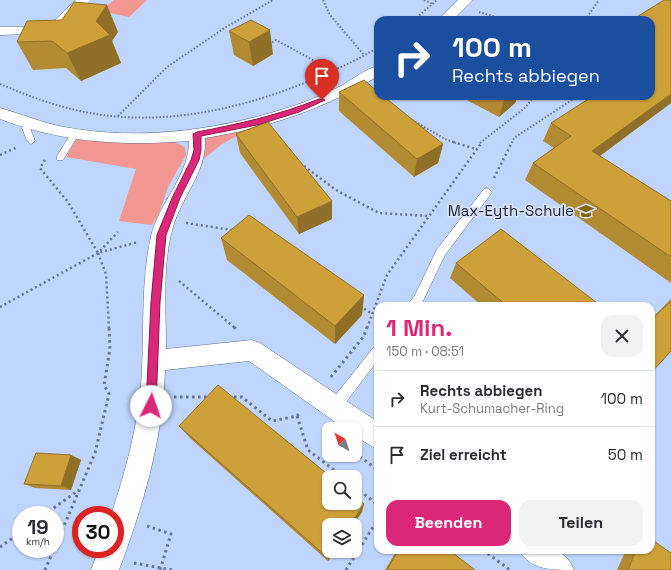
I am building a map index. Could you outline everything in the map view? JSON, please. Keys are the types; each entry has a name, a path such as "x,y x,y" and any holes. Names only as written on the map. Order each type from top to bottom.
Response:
{"street":[{"path":"0,31 53,30 84,0"},
{"path":"449,16 464,3"},
{"path":"0,113 29,124 75,134 145,138 197,134 255,123 296,111 340,92 374,72"},
{"path":"124,518 143,450 151,406 154,361 155,302 161,235 176,198 195,160 197,150 197,134"},
{"path":"154,361 252,350 374,434"},
{"path":"538,554 560,570"}],"lane":[{"path":"29,124 26,128 31,141"},
{"path":"60,158 75,134"},
{"path":"416,302 441,252 487,192"},
{"path":"326,400 374,355"}],"path":[{"path":"118,116 168,67 226,27 273,0"},
{"path":"323,0 330,16 364,55"},
{"path":"424,0 433,4"},
{"path":"419,16 437,0"},
{"path":"588,16 599,0"},
{"path":"464,3 496,16"},
{"path":"226,27 233,31"},
{"path":"264,47 276,40 333,71"},
{"path":"0,84 47,104 89,114 118,116 180,115 247,103 304,85 374,49"},
{"path":"377,302 387,275 480,143 526,107 531,100"},
{"path":"487,192 514,138 572,100"},
{"path":"406,116 445,139 476,149"},
{"path":"31,141 46,152 47,158 40,168 68,202 98,253 106,274 110,349 104,385 109,394 95,453 64,525"},
{"path":"300,163 336,190 379,213 429,216"},
{"path":"180,222 239,231"},
{"path":"98,253 118,232"},
{"path":"0,307 98,253 161,235"},
{"path":"177,279 240,332"},
{"path":"226,397 242,397 272,421 297,416 326,400 364,336 373,314 354,301"},
{"path":"171,397 210,397"},
{"path":"297,416 308,450 334,470"},
{"path":"362,458 374,467"},
{"path":"56,506 80,489"},
{"path":"362,492 374,502"},
{"path":"346,570 374,525"},
{"path":"0,547 12,538"},
{"path":"488,554 510,570"},
{"path":"45,570 50,558"},
{"path":"123,558 172,570"}],"shaded area":[{"path":"114,0 147,0 129,17 101,11"},
{"path":"252,128 222,144 201,161 205,138"},
{"path":"76,139 131,142 173,141 185,147 186,155 168,187 159,214 152,225 119,221 136,169 66,157"}],"building":[{"path":"664,0 671,0 671,94 592,151 671,201 671,257 533,163 571,136 551,123 587,100 655,100 655,16 638,16"},
{"path":"74,2 107,5 96,21 110,35 67,53 52,41 17,42 27,21 62,20"},
{"path":"251,20 270,30 249,42 229,31"},
{"path":"364,80 374,89 374,100 388,100 443,144 417,159 339,92"},
{"path":"268,122 332,201 297,217 236,134"},
{"path":"249,215 364,295 335,326 221,238"},
{"path":"501,229 596,302 502,302 456,263"},
{"path":"671,301 671,351 655,369 655,316"},
{"path":"218,385 322,470 322,510 360,510 355,518 322,518 322,553 179,426"},
{"path":"36,453 71,455 61,486 24,484"},
{"path":"655,542 671,553 671,570 628,570 634,554 655,554"},
{"path":"396,554 454,554 475,570 387,570"}],"place":[{"name":"Max-Eyth-Schule","path":"586,211"}],"route":[{"path":"151,406 154,361 155,302 161,235 176,198 195,160 197,150 197,134 255,123 296,111 322,100"}]}
